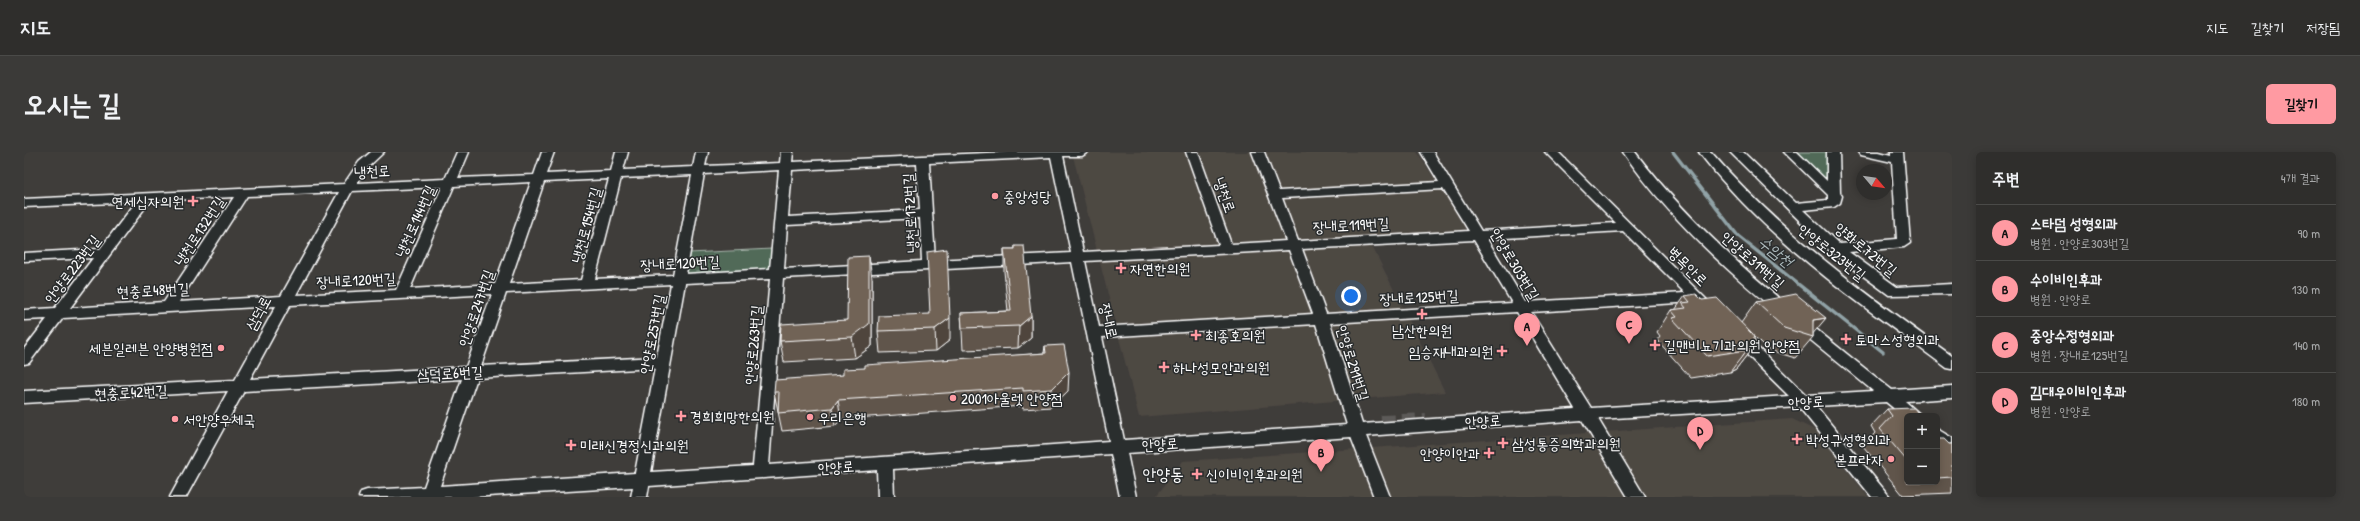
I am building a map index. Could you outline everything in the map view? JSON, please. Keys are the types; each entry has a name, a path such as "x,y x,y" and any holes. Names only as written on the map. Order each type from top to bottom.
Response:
{"street":[{"name":"삼덕로","path":"178,497 347,188 363,165 378,152"},
{"name":"냉천로144번길","path":"401,294 464,152"},
{"name":"안양로247번길","path":"428,495 548,152"},
{"name":"냉천로154번길","path":"587,284 622,152"},
{"name":"안양로257번길","path":"639,497 702,152"},
{"name":"안양로263번길","path":"760,472 780,221 788,152"},
{"name":"냉천로","path":"24,203 538,179 923,159 967,155 1082,152"},
{"name":"냉천로","path":"1192,152 1227,250"},
{"name":"안양로291번길","path":"1258,152 1322,320 1356,430 1382,497"},
{"name":"안양로303번길","path":"1427,152 1479,234 1522,308 1637,497"},
{"name":"병목안로","path":"1551,152 1708,308"},
{"name":"안양로319번길","path":"1629,152 1654,187 1694,230 1751,281 1910,413"},
{"name":"안양로323번길","path":"1705,152 1724,177 1783,234 1952,364"},
{"name":"양화로72번길","path":"1736,152 1836,248 1894,292 1952,289"},
{"path":"1790,152 1836,196"},
{"path":"1834,152 1836,196"},
{"path":"1836,248 1904,243 1897,156 1866,152"},
{"name":"장내로","path":"1056,153 1076,258 1095,332 1116,447 1128,497"},
{"name":"냉천로172번길","path":"923,159 929,265"},
{"path":"1275,195 1447,185"},
{"name":"냉천로132번길","path":"168,307 243,193"},
{"name":"양화로72번길","path":"1793,207 1834,203 1836,196"},
{"name":"안양로223번길","path":"24,360 146,197"},
{"path":"780,221 926,214"},
{"name":"장내로119번길","path":"1076,258 1227,250 1294,244 1626,227"},
{"path":"24,257 104,253"},
{"name":"장내로120번길","path":"285,299 1076,258"},
{"name":"장내로125번길","path":"1095,332 1697,297"},
{"name":"현충로48번길","path":"24,315 285,299"},
{"path":"1730,330 1804,402 1882,497"},
{"name":"삼덕로6번길","path":"237,387 471,372 663,362"},
{"name":"현충로42번길","path":"24,398 237,387"},
{"name":"안양로","path":"367,497 428,495 1587,414 1804,402 1888,394 1952,392"},
{"path":"1940,437 1952,447"},
{"path":"885,463 886,497"}],"shaded area":[{"path":"1072,152 1417,152 1476,241 1372,246 1445,392 1139,417"},
{"path":"1792,419 1817,431 1868,497 1158,497 1157,495 1183,461"}],"green space":[{"path":"1794,152 1830,152 1832,183 1826,182"},
{"path":"772,249 769,270 684,275 689,253"}],"building":[{"path":"1015,246 1024,246 1031,316 1019,326 962,328 961,313 1011,311 1004,249 1015,249"},
{"path":"947,249 950,318 935,329 878,331 879,316 930,314 927,252"},
{"path":"869,256 869,324 852,337 780,341 781,324 847,320 848,257"},
{"path":"1696,294 1702,300 1717,298 1753,335 1755,342 1753,347 1747,350 1707,356 1672,318 1677,317 1671,310 1686,308 1682,303 1690,302 1685,296"},
{"path":"1796,294 1826,318 1813,320 1813,337 1784,328 1756,302"},
{"path":"1064,345 1069,372 1052,389 1023,391 1023,388 838,400 832,408 778,413 779,392 774,392 775,380 843,375 843,369 865,368 865,365 1046,353 1045,346"},
{"path":"1914,408 1918,413 1904,413 1904,457 1880,429 1892,416 1887,409"},
{"path":"1940,439 1944,439 1949,444 1952,444 1952,477 1940,478"}],"waterway":[{"name":"수암천","path":"1673,152 1738,236 1883,352"}],"tunnel":[{"path":"1381,422 1426,420"}],"place":[{"name":"중앙성당","path":"995,196"},
{"name":"연세십자의원","path":"193,201"},
{"name":"자연한의원","path":"1121,268"},
{"name":"남산한의원","path":"1422,314"},
{"name":"최종호의원","path":"1196,335"},
{"name":"토마스성형외과","path":"1846,339"},
{"name":"중앙수정형외과","path":"1629,344"},
{"name":"길맨비뇨기과의원 안양점","path":"1655,345"},
{"name":"스타덤 성형외과","path":"1527,346"},
{"name":"세븐일레븐 안양병원점","path":"221,348"},
{"name":"임승재내과의원","path":"1502,351"},
{"name":"하나성모안과의원","path":"1164,367"},
{"name":"2001아울렛 안양점","path":"953,398"},
{"name":"경희희망한의원","path":"681,416"},
{"name":"우리은행","path":"810,417"},
{"name":"서안양우체국","path":"175,419"},
{"name":"박성규성형외과","path":"1797,439"},
{"name":"삼성통증의학과의원","path":"1503,443"},
{"name":"미래신경정신과의원","path":"571,445"},
{"name":"김대우이비인후과","path":"1700,450"},
{"name":"안양이안과","path":"1489,453"},
{"name":"본프라자","path":"1891,459"},
{"name":"수이비인후과","path":"1321,472"},
{"name":"신이비인후과의원","path":"1197,474"}],"district":[{"name":"안양동","path":"1163,473"}]}
